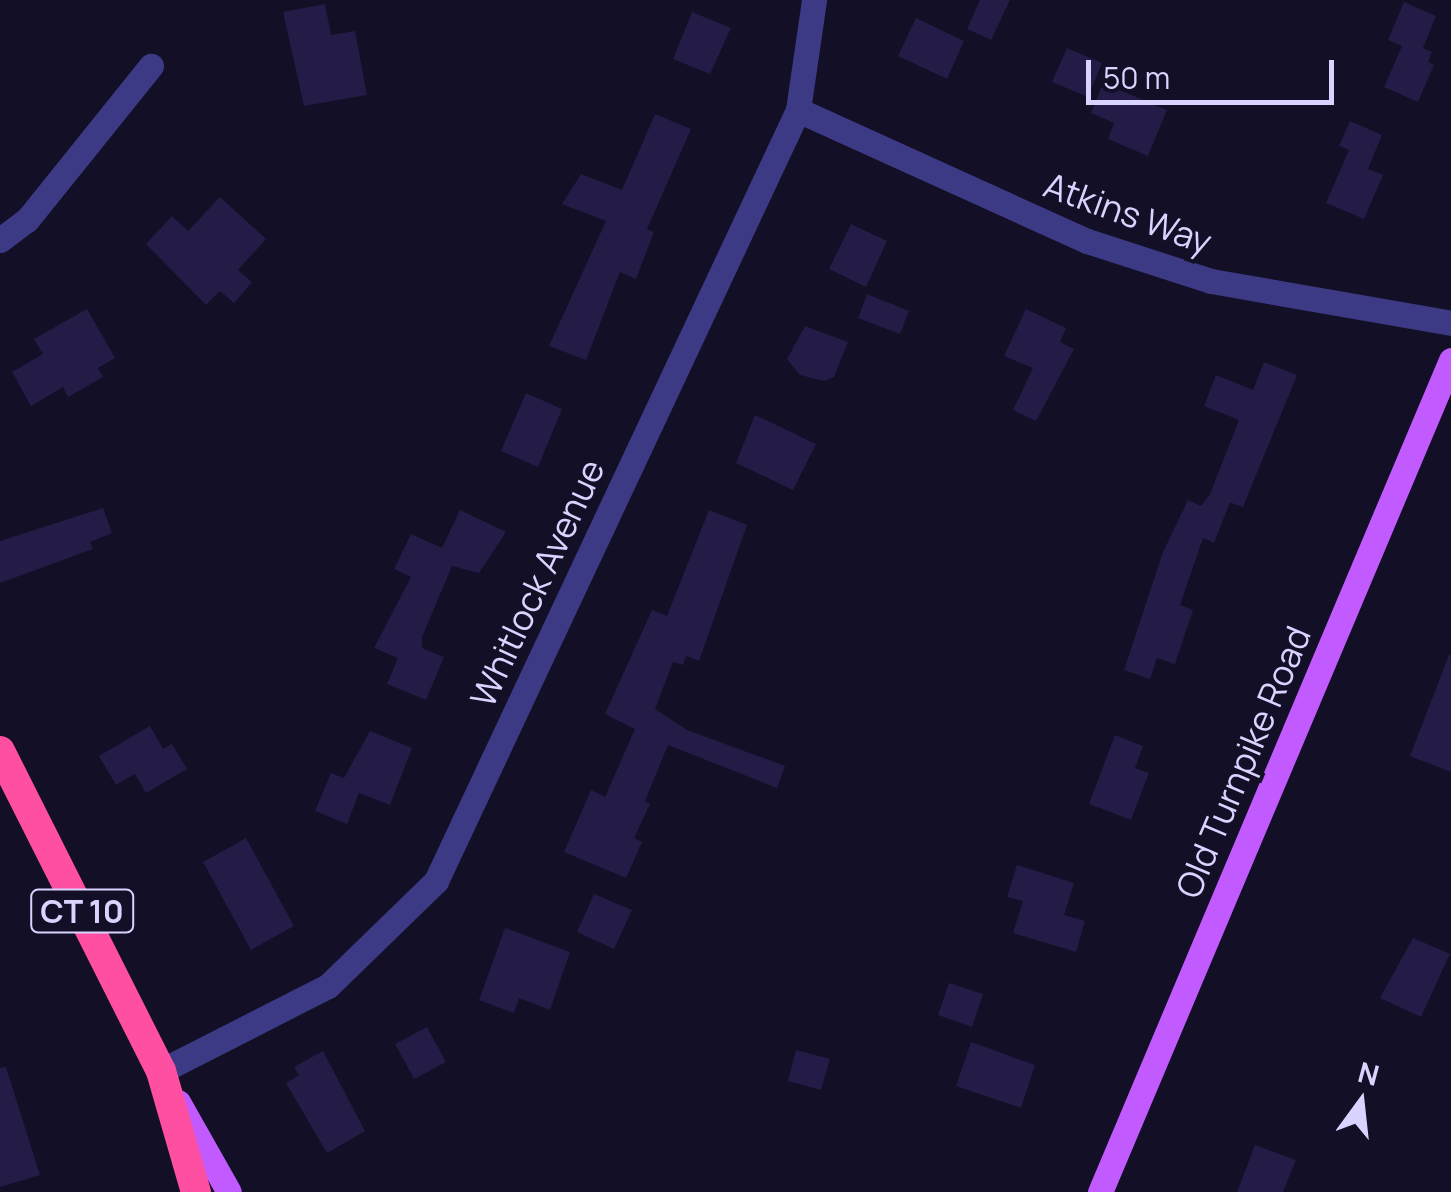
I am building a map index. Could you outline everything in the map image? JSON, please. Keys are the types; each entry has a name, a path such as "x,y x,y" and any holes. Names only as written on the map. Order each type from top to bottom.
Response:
{"highway":[{"name":"CT 10","path":"0,752 161,1071 196,1192"}],"main road":[{"name":"Old Turnpike Road","path":"1100,1192 1451,360"},
{"path":"161,1071 228,1192"}],"street":[{"name":"Whitlock Avenue","path":"161,1071 328,986 436,881 798,110 814,0"},
{"path":"0,240 26,220 151,66"},
{"name":"Atkins Way","path":"798,110 1087,241 1175,270 1451,322"}],"building":[{"path":"980,0 1010,0 991,40 967,29"},
{"path":"1404,2 1436,16 1423,48 1432,52 1428,62 1434,65 1418,102 1384,87 1402,46 1388,40"},
{"path":"325,4 331,35 355,31 367,95 304,106 283,12"},
{"path":"692,12 731,28 710,74 673,59"},
{"path":"916,18 964,41 947,79 898,56"},
{"path":"1067,48 1102,63 1088,97 1052,82"},
{"path":"1103,83 1167,110 1148,156 1108,139 1114,123 1091,113"},
{"path":"655,114 691,129 647,229 654,232 636,279 620,272 586,360 549,346 606,221 562,204 581,174 622,190"},
{"path":"1350,121 1382,135 1368,169 1383,175 1364,219 1326,203 1349,150 1339,146"},
{"path":"220,197 266,239 238,270 252,282 234,303 220,291 206,305 146,244 172,216 188,231"},
{"path":"851,224 887,241 866,287 829,269"},
{"path":"867,294 909,311 900,334 858,318"},
{"path":"87,309 115,358 98,368 103,377 68,397 63,387 31,406 12,372 43,354 34,339"},
{"path":"1026,309 1066,328 1060,342 1074,349 1036,421 1013,410 1033,368 1004,356"},
{"path":"805,326 848,342 834,377 824,381 800,375 787,359"},
{"path":"1264,362 1297,375 1243,507 1230,502 1214,543 1203,538 1180,605 1193,610 1175,664 1157,658 1150,679 1124,670 1163,552 1188,500 1201,506 1210,494 1239,420 1204,406 1216,375 1253,390"},
{"path":"526,393 562,409 538,467 501,451"},
{"path":"755,415 816,444 793,490 736,463"},
{"path":"103,508 112,533 90,542 93,549 0,583 0,541"},
{"path":"460,510 506,532 479,573 452,566 422,637 422,648 444,657 426,700 387,684 398,658 374,648 411,577 394,569 411,534 442,548"},
{"path":"709,510 747,525 699,661 686,656 683,665 673,662 655,709 687,730 785,766 777,788 668,745 645,801 650,804 634,838 642,842 626,878 564,852 591,790 605,797 635,729 605,714 652,610 667,616"},
{"path":"1451,655 1451,772 1410,756"},
{"path":"150,726 163,749 172,744 187,769 146,793 135,774 116,785 99,756"},
{"path":"370,731 412,748 390,805 359,793 347,824 315,811 331,773 344,778"},
{"path":"1115,735 1143,746 1135,768 1149,773 1131,820 1089,804"},
{"path":"246,838 294,926 251,950 203,862"},
{"path":"1017,865 1074,883 1064,915 1085,921 1076,952 1013,933 1023,901 1007,897"},
{"path":"594,894 632,910 614,949 577,932"},
{"path":"505,928 570,952 550,1010 519,998 514,1013 479,1000"},
{"path":"1413,938 1450,954 1421,1017 1380,998"},
{"path":"949,983 983,994 972,1027 938,1015"},
{"path":"427,1027 446,1062 414,1079 395,1044"},
{"path":"971,1042 1035,1065 1021,1108 956,1086"},
{"path":"796,1050 830,1059 821,1090 788,1081"},
{"path":"323,1051 365,1131 327,1153 286,1083 299,1075 294,1067"},
{"path":"6,1067 40,1175 0,1187 0,1068"},
{"path":"1255,1145 1296,1160 1283,1192 1237,1192"}]}
